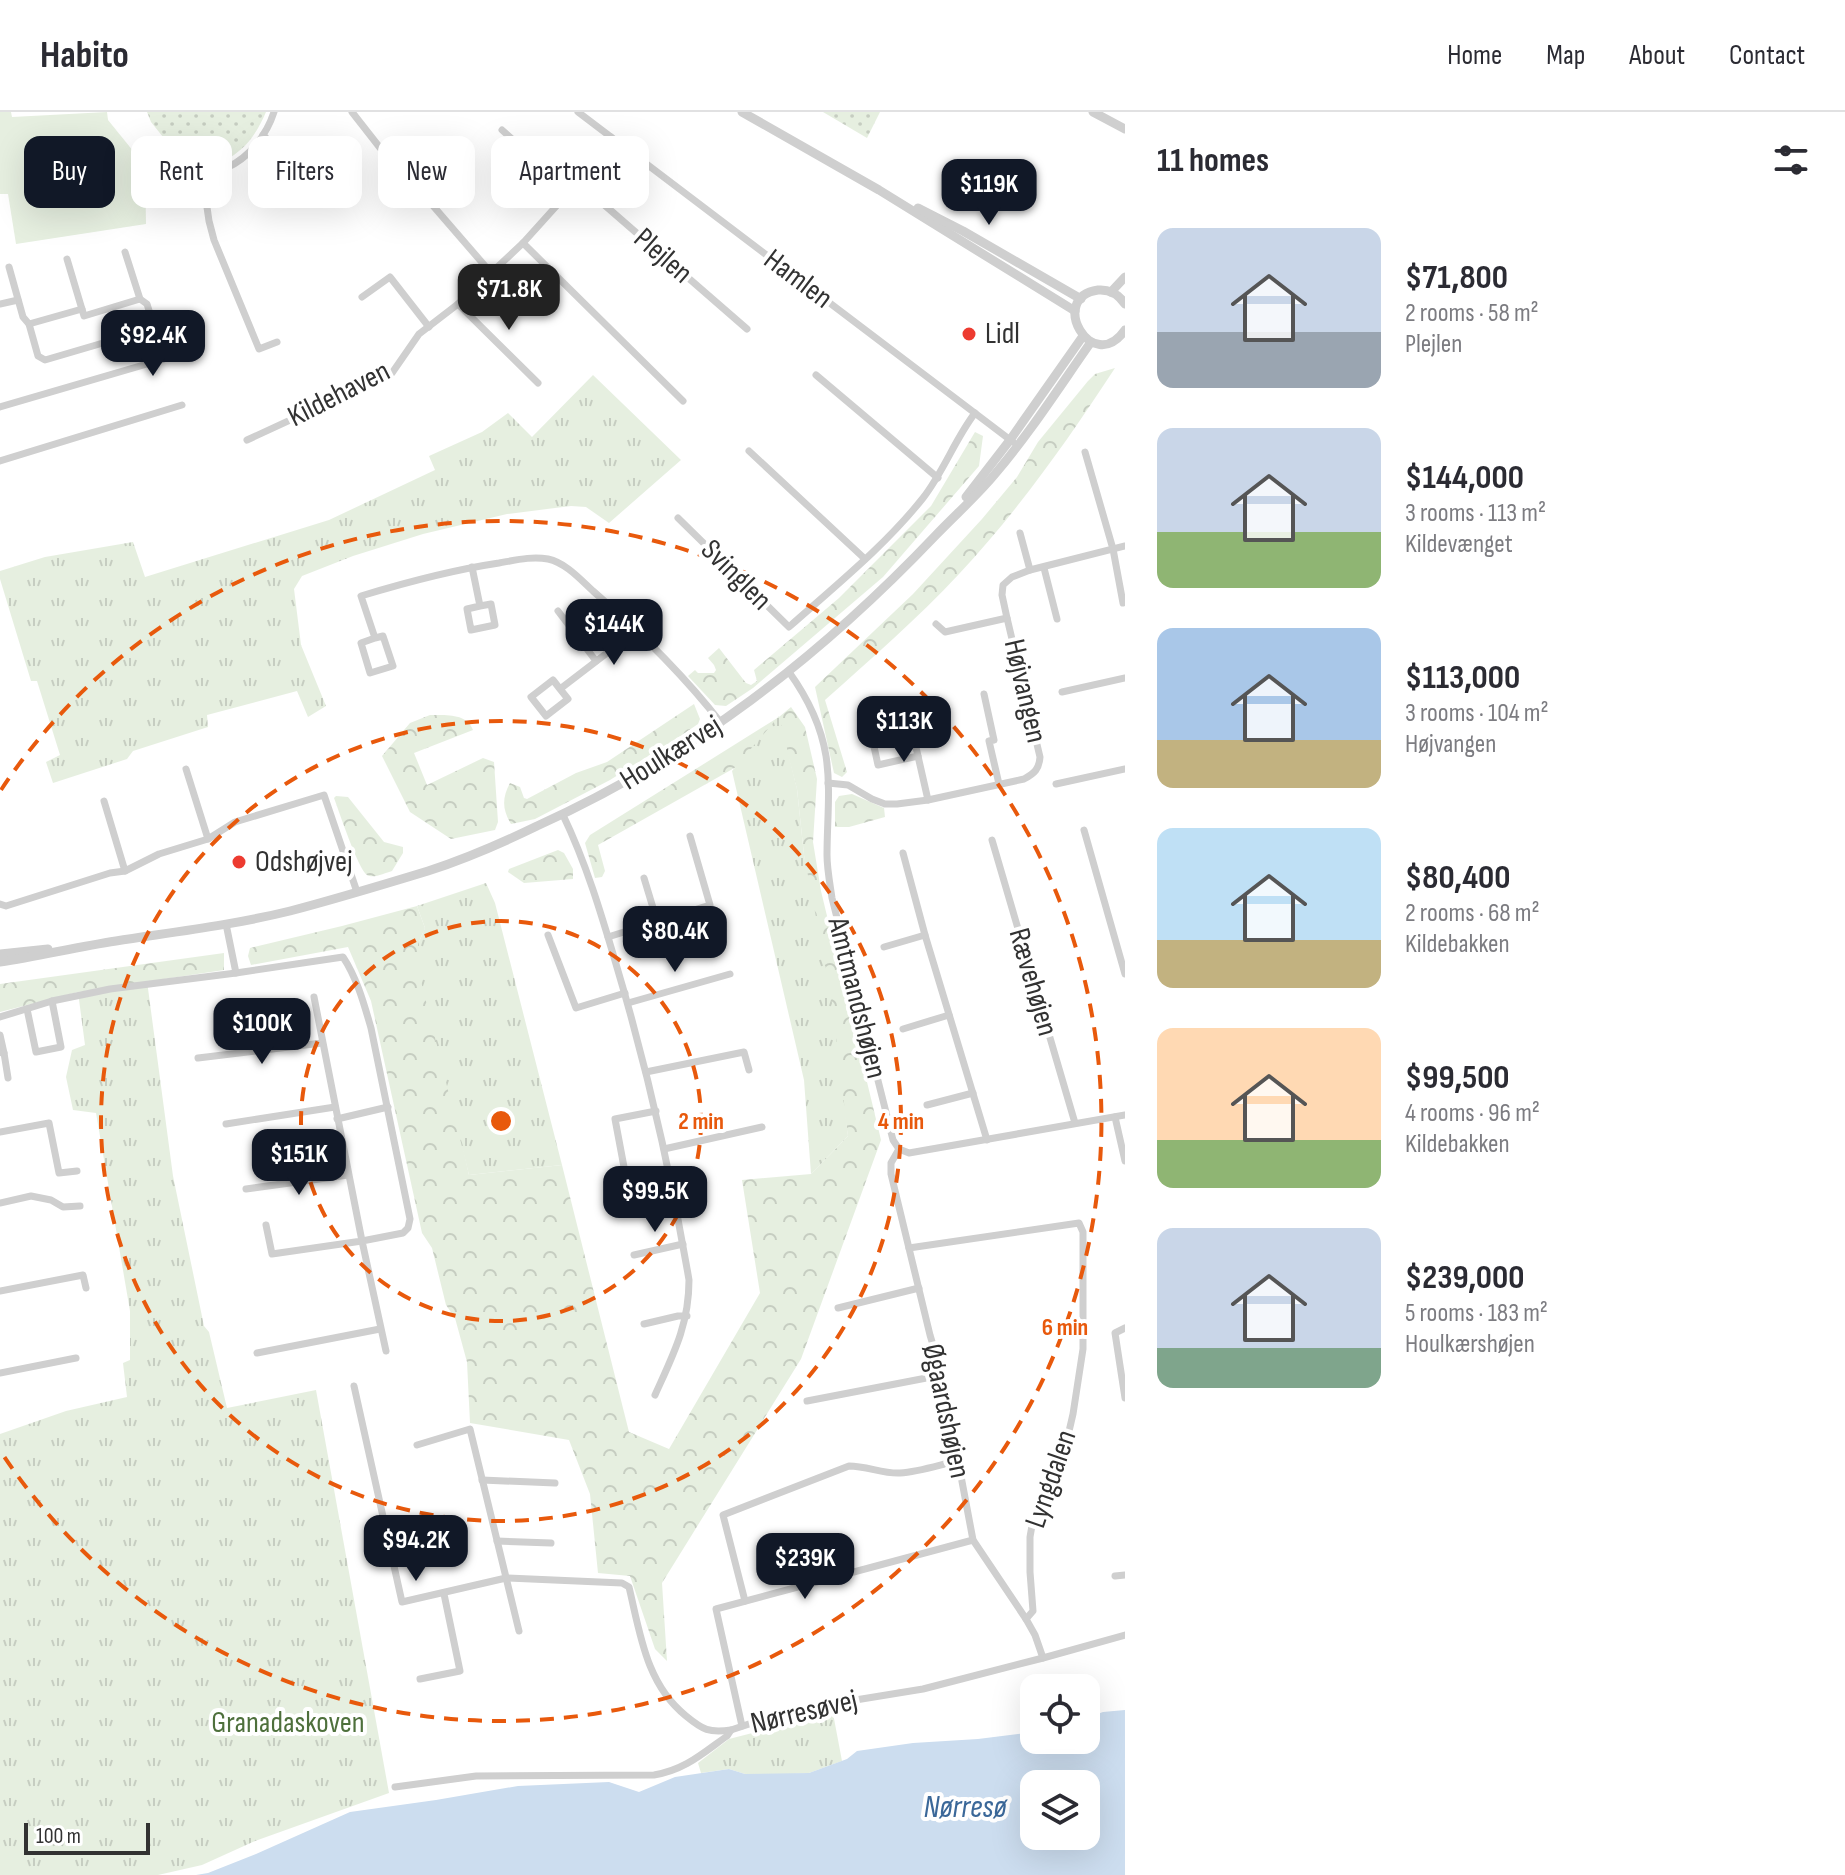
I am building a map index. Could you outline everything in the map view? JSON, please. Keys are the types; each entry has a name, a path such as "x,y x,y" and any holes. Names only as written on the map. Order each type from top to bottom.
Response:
{"street":[{"path":"274,112 254,147 227,167 202,173 214,240 259,349 277,342"},
{"path":"352,112 378,145"},
{"name":"Hamlen","path":"578,112 610,136"},
{"path":"742,112 879,190 1075,311"},
{"path":"1093,112 1125,129"},
{"path":"502,130 509,136"},
{"name":"Hamlen","path":"649,166 1014,442"},
{"path":"879,190 946,222 1081,299"},
{"path":"435,208 492,274"},
{"path":"362,297 390,277 429,327 492,274 555,208"},
{"name":"Plejlen","path":"608,208 747,329"},
{"path":"523,243 683,401"},
{"path":"0,407 164,359 147,304 140,299 125,252"},
{"path":"67,259 84,316 140,299"},
{"path":"9,267 38,356 45,360 154,328"},
{"path":"1111,292 1125,277"},
{"path":"1124,298 1111,292 1095,291 1081,299 1075,311 1076,327 1087,339 1107,343 1124,335"},
{"path":"0,304 18,300"},
{"path":"458,304 538,383"},
{"path":"29,324 82,309"},
{"name":"Kildehaven","path":"247,440 392,373 419,334 429,327"},
{"name":"Houlkærvej","path":"0,962 226,924 357,892 431,870 496,844 563,815 625,783 721,723 789,672 907,566 995,474 1087,339"},
{"path":"816,375 938,478"},
{"path":"0,461 182,405"},
{"name":"Svinglen","path":"678,518 789,627 897,528 938,478 975,413"},
{"path":"749,451 865,559"},
{"path":"1085,452 1113,549 1123,603"},
{"path":"1020,533 1030,570 1125,546"},
{"path":"375,638 361,596 472,567 533,558 555,561 637,630 696,691 721,723"},
{"path":"472,567 480,606"},
{"name":"Højvangen","path":"1044,568 1057,619"},
{"name":"Højvangen","path":"828,783 848,785 885,804 928,800 1024,779 1039,768 1040,757 1002,595 1003,585 1012,577 1030,570"},
{"path":"491,604 495,625 471,630 467,609 480,606 491,604"},
{"path":"558,611 596,661"},
{"name":"Højvangen","path":"936,624 945,632 1007,618"},
{"path":"560,689 637,630"},
{"path":"383,636 393,666 370,673 361,643 375,638 383,636"},
{"name":"Amtmandshøjen","path":"789,672 800,687 820,729 828,783 827,858 832,898 893,1140 899,1149"},
{"path":"1062,692 1125,678"},
{"path":"553,680 560,689 568,699 546,716 531,697 553,680"},
{"name":"Højvangen","path":"984,694 994,740 989,741 999,784"},
{"path":"865,705 878,765 918,756"},
{"path":"910,721 928,800"},
{"path":"186,769 208,839"},
{"path":"1056,784 1125,769"},
{"path":"0,904 6,906 125,871 159,854 208,839 235,822 324,795 357,892"},
{"path":"104,801 125,871"},
{"path":"563,815 587,871 628,1003 656,1111 689,1280 687,1316 655,1395"},
{"path":"1084,830 1125,974"},
{"path":"608,937 710,905 690,836"},
{"name":"Rævehøjen","path":"992,840 1075,1123"},
{"path":"903,853 987,1140"},
{"path":"644,878 657,921"},
{"path":"226,924 236,973"},
{"path":"548,935 576,1008 625,993"},
{"path":"884,947 925,935"},
{"name":"Houlkærvej","path":"0,954 79,947"},
{"path":"0,1017 52,1001 110,989 343,957 350,967 371,1028 410,1219 408,1228 403,1233 362,1241 272,1254 266,1225"},
{"path":"628,1003 730,974"},
{"path":"314,997 386,1351"},
{"path":"27,1009 36,1052 61,1047 52,1001"},
{"path":"903,1029 949,1015"},
{"path":"0,1035 8,1078"},
{"path":"198,1058 322,1043"},
{"path":"646,1072 744,1052 749,1070"},
{"path":"927,1105 973,1093"},
{"path":"226,1124 335,1107"},
{"path":"337,1119 388,1107"},
{"path":"624,1167 615,1119 656,1111"},
{"path":"899,1149 909,1153 1125,1115"},
{"path":"1115,1117 1125,1161"},
{"path":"0,1132 49,1123 59,1173 77,1171"},
{"path":"664,1149 762,1127"},
{"name":"Øgaardshøjen","path":"899,1149 891,1163 891,1174 942,1375 973,1540 1026,1619 1043,1658"},
{"path":"246,1189 348,1175"},
{"path":"0,1203 31,1196 51,1200 63,1207 80,1206"},
{"name":"Lyngdalen","path":"909,1248 1079,1223 1083,1232 1083,1349 1064,1453 1034,1514 1030,1537 1033,1611 1026,1619"},
{"path":"634,1255 683,1244"},
{"path":"0,1291 83,1275 86,1288"},
{"path":"838,1308 919,1288"},
{"path":"644,1324 687,1316"},
{"path":"1125,1328 1115,1333 1125,1398"},
{"path":"257,1353 380,1329"},
{"path":"0,1373 76,1358"},
{"path":"807,1401 942,1375"},
{"path":"354,1386 402,1602 506,1578 622,1583 629,1587 647,1661 656,1682 679,1711 705,1730 731,1730"},
{"path":"417,1445 470,1429 519,1631"},
{"path":"745,1601 723,1515 849,1466 900,1473 957,1461"},
{"path":"482,1480 555,1483"},
{"path":"742,1726 716,1609 973,1540"},
{"path":"497,1541 551,1543"},
{"path":"1115,1576 1125,1575"},
{"path":"420,1679 460,1671 444,1594"},
{"name":"Nørresøvej","path":"395,1787 476,1776 654,1775 671,1772 686,1766 731,1730 788,1711 923,1689 1125,1635"}],"green space":[{"path":"0,112 11,112 12,117 107,112 108,120 131,148 131,208 146,208 146,224 16,244 8,194 0,194"},
{"path":"147,112 266,112 252,136 248,136 248,142 232,156 232,136 162,136"},
{"path":"823,112 880,112 867,138"},
{"path":"1115,368 1042,474 981,550 927,607 825,700 847,772 842,777 834,773 815,687 913,594 982,519 1017,477 1038,442 1088,381 1095,374"},
{"path":"593,375 681,460 609,523 586,507 507,514 423,534 302,576 294,589 301,645 326,706 308,717 297,691 207,715 208,727 133,751 127,759 53,783 46,762 60,755 37,681 31,681 0,571 45,557 133,542 145,577 329,520 435,470 429,456 482,432 508,413 532,437"},
{"path":"975,432 983,436 979,466 883,577 753,688 726,706 715,705 688,676 695,670 698,673 714,673 714,665 708,658 719,648 746,683 751,685 757,681 754,670 839,598 931,506"},
{"path":"694,704 700,719 698,724 682,735 610,780 535,819 511,824 504,804 510,783 520,787 527,799 576,773 607,762"},
{"path":"791,707 805,727 817,779 813,842 821,891 881,1140 801,1359 662,1583 667,1661 655,1649 630,1576 598,1573 590,1494 569,1440 470,1423 467,1362 455,1318 446,1305 432,1248 422,1233 371,1001 348,947 251,965 248,956 250,948 417,906 425,928 418,944 469,1175 562,1165 629,1432 669,1449 760,1293 742,1180 811,1174 848,1136 804,855 797,789 784,740 598,845 605,871 602,877 595,878 585,843 590,835"},
{"path":"430,715 461,718 473,730 414,753 427,785 483,758 494,762 498,822 495,830 451,839 410,812 382,756 410,723"},
{"path":"779,716 797,789 804,855 831,995 848,1136 811,1174 804,1080 732,771"},
{"path":"852,794 884,808 885,817 849,827 835,827 835,802 839,796"},
{"path":"348,797 384,842 403,847 403,853 392,871 372,876 363,871 344,826 334,798"},
{"path":"558,850 564,853 573,869 573,879 524,883 508,872 509,869"},
{"path":"486,883 495,903 562,1165 469,1175 418,969 418,944 425,928 417,906"},
{"path":"224,953 224,970 78,992 0,1012 0,984"},
{"name":"Granadaskoven","path":"147,981 173,1176 204,1326 209,1332 227,1408 316,1390 389,1793 255,1841 202,1865 158,1875 0,1875 0,1434 66,1411 127,1397 123,1363 130,1360 130,1311 96,1113 73,1110 66,1077 72,1050 85,1045 78,992"},
{"path":"832,1708 842,1761 809,1773 745,1774 729,1769 701,1773 698,1763 729,1739 764,1730 786,1718"}],"water":[{"name":"Nørresø","path":"1125,1710 1125,1875 196,1875 256,1854 350,1812 518,1786 609,1782 639,1792 675,1777 729,1769 745,1774 809,1773 847,1759 857,1751 1020,1734 1020,1754 1100,1754 1100,1713"}],"place":[{"name":"Lidl","path":"969,334"},
{"name":"Odshøjvej","path":"239,862"}]}
